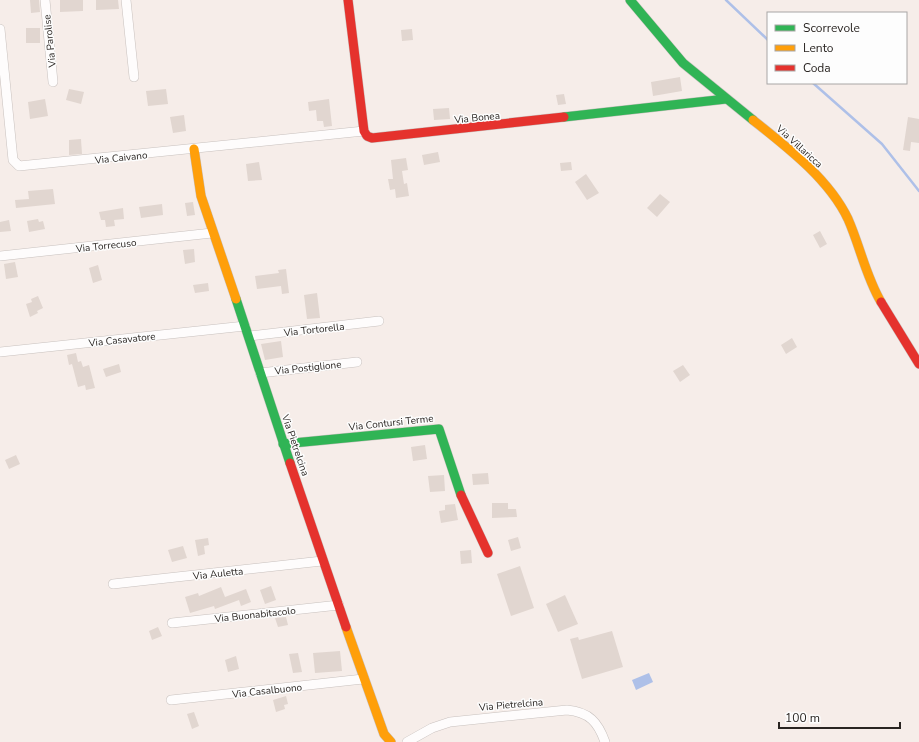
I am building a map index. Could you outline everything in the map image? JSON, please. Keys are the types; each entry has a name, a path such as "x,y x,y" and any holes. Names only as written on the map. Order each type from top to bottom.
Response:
{"street":[{"name":"Via Parolise","path":"45,0 53,82"},
{"path":"126,0 134,77"},
{"path":"348,0 364,131"},
{"name":"Via Villaricca","path":"630,0 678,58 800,159 838,203 847,218 878,296 919,364"},
{"name":"Via Caivano","path":"0,29 13,160 17,165 24,166 364,131"},
{"name":"Via Bonea","path":"364,131 368,137 377,139 726,99"},
{"name":"Via Pietrelcina","path":"194,149 200,190 212,233 245,326 322,561 384,734 391,742"},
{"name":"Via Torrecuso","path":"0,256 212,233"},
{"name":"Via Tortorella","path":"248,336 379,321"},
{"name":"Via Casavatore","path":"0,352 245,326"},
{"name":"Via Postiglione","path":"260,373 357,362"},
{"name":"Via Contursi Terme","path":"283,444 439,429 461,494 488,553"},
{"name":"Via Auletta","path":"113,584 322,561"},
{"name":"Via Buonabitacolo","path":"172,623 339,605"},
{"name":"Via Casalbuono","path":"171,700 364,679"},
{"name":"Via Pietrelcina","path":"407,742 432,728 450,722 567,710 583,713 591,717 598,726 605,742"}],"water":[{"path":"649,673 653,682 636,690 632,680"}],"building":[{"path":"30,0 39,0 40,12 31,13"},
{"path":"60,0 83,0 83,11 60,12"},
{"path":"96,0 118,0 119,9 96,10"},
{"path":"26,28 40,28 40,43 26,43"},
{"path":"412,29 413,40 402,41 401,30"},
{"path":"680,77 682,91 653,96 651,82"},
{"path":"69,89 84,92 81,104 66,100"},
{"path":"166,89 168,104 148,106 146,91"},
{"path":"564,94 566,104 558,105 556,95"},
{"path":"45,99 48,116 30,119 28,102"},
{"path":"329,99 332,126 324,127 323,121 317,121 316,110 309,111 308,102"},
{"path":"449,108 450,119 434,120 433,109"},
{"path":"184,115 186,131 173,133 170,117"},
{"path":"908,117 919,119 919,143 911,142 910,151 903,150"},
{"path":"81,139 82,154 69,155 69,140"},
{"path":"438,152 440,162 424,165 422,155"},
{"path":"406,158 408,170 402,171 404,184 407,183 409,196 396,198 395,189 390,190 388,179 393,179 391,160"},
{"path":"259,162 262,180 248,181 246,164"},
{"path":"571,162 572,170 561,171 560,163"},
{"path":"586,174 599,193 587,200 575,182"},
{"path":"53,189 55,204 16,208 15,200 29,199 28,191"},
{"path":"660,194 670,202 657,217 647,208"},
{"path":"193,202 195,215 187,216 185,203"},
{"path":"162,204 163,215 141,218 139,207"},
{"path":"123,208 124,219 114,220 115,226 106,227 105,220 101,220 99,212"},
{"path":"38,219 39,222 43,221 45,229 29,232 27,221"},
{"path":"9,220 11,231 0,232 0,222"},
{"path":"820,231 827,244 820,248 813,235"},
{"path":"194,249 195,262 185,264 183,250"},
{"path":"15,262 18,277 6,279 4,264"},
{"path":"98,265 102,280 93,283 89,268"},
{"path":"286,269 289,293 282,294 281,286 257,289 255,276 279,273 278,270"},
{"path":"208,283 209,291 195,293 193,285"},
{"path":"317,293 320,318 307,319 304,295"},
{"path":"38,296 43,308 37,311 38,313 30,317 26,304 32,302 31,299"},
{"path":"792,338 797,347 786,354 781,345"},
{"path":"281,341 283,357 265,360 261,344"},
{"path":"76,353 78,362 81,361 83,367 89,365 95,388 86,390 85,385 78,387 72,364 69,365 67,355"},
{"path":"119,364 121,372 106,377 103,369"},
{"path":"683,365 690,375 680,382 673,371"},
{"path":"425,445 427,459 413,461 411,447"},
{"path":"16,455 20,464 9,469 5,460"},
{"path":"488,473 489,484 473,485 472,474"},
{"path":"444,475 445,491 430,492 428,476"},
{"path":"492,503 508,503 508,509 516,509 517,517 492,518"},
{"path":"455,504 458,520 441,523 439,511 445,510 445,505"},
{"path":"518,537 521,548 511,551 508,540"},
{"path":"208,538 209,545 204,546 205,554 198,556 195,540"},
{"path":"183,546 187,558 172,562 168,550"},
{"path":"471,550 472,563 461,564 460,551"},
{"path":"520,566 534,608 511,616 497,574"},
{"path":"271,586 276,600 265,604 260,590"},
{"path":"221,587 225,597 246,589 251,602 241,606 239,600 215,609 214,606 190,613 185,597 198,593 199,596"},
{"path":"565,595 578,624 558,632 546,604"},
{"path":"286,617 288,625 278,627 275,618"},
{"path":"158,627 162,636 152,640 149,631"},
{"path":"612,631 623,667 582,679 570,639 578,637 579,640"},
{"path":"340,651 342,671 315,673 313,653"},
{"path":"298,653 302,672 293,673 289,654"},
{"path":"236,656 239,669 228,672 225,660"},
{"path":"286,696 288,704 284,705 285,709 276,712 273,700"},
{"path":"194,712 199,726 192,729 187,714"}],"waterway":[{"path":"726,0 767,39"},
{"path":"814,84 882,144 919,191"}],"traffic: fast":[{"path":"630,0 683,63 753,120"},
{"path":"564,117 726,99"},
{"path":"236,299 290,463"},
{"path":"283,444 439,429 461,495"}],"traffic: slow":[{"path":"753,120 780,141 819,177 840,204 848,219 867,272 881,302"},
{"path":"194,149 201,196 236,299"},
{"path":"346,627 384,734 391,742"}],"traffic: jam":[{"path":"348,0 364,131 367,136 372,138 564,117"},
{"path":"881,302 919,364"},
{"path":"290,463 346,627"},
{"path":"461,495 488,553"}]}
